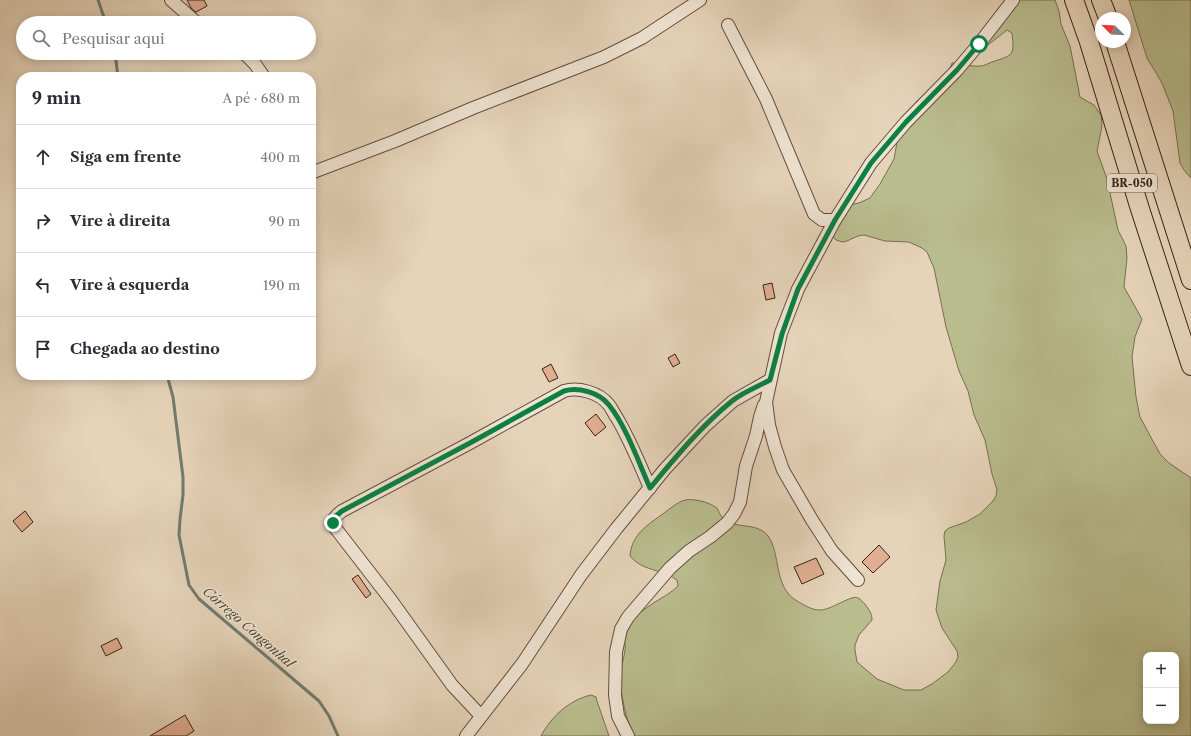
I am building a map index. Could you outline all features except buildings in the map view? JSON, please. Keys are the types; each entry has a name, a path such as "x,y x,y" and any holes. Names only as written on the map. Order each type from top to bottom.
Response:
{"highway":[{"name":"BR-050","path":"1074,0 1089,42 1140,209 1191,366"},
{"path":"1101,0 1106,12"},
{"name":"BR-050","path":"1117,48 1191,280"}],"street":[{"path":"171,0 189,16"},
{"path":"316,171 604,57 642,38 700,0"},
{"path":"628,736 618,716 615,695 616,652 621,629 628,617 670,568 689,551 727,523 734,514 740,502 746,466 756,436 760,416 766,402 782,334 798,289 835,220 871,163 906,122 961,65 1013,0"},
{"path":"728,24 758,82 814,214 822,220 835,220"},
{"path":"251,60 261,72"},
{"path":"466,736 522,664 581,576 616,529 665,469 711,420 733,401 770,380"},
{"path":"481,716 452,685 391,600 333,525 333,520 342,511 564,391 571,389 578,389 596,395 609,405 633,448 650,488"},
{"path":"766,402 768,425 783,470 832,551 858,580"}],"green space":[{"path":"1006,0 1055,0 1059,11 1061,24 1070,46 1080,97 1094,105 1101,115 1102,126 1097,151 1107,179 1118,230 1126,246 1127,258 1124,287 1142,319 1135,337 1132,357 1136,397 1140,417 1160,454 1169,463 1191,478 1191,736 634,736 626,716 621,692 620,674 625,643 619,637 639,614 678,586 677,580 671,576 640,565 630,556 631,550 635,539 647,526 675,505 686,500 695,500 710,504 717,508 723,518 734,524 757,528 765,532 775,551 778,570 784,587 789,595 797,601 816,610 824,610 851,598 855,597 861,600 870,612 872,620 859,635 855,645 857,662 877,679 904,690 921,690 948,672 956,662 958,657 957,651 942,628 936,610 940,581 946,560 944,536 945,531 949,528 966,522 980,514 996,496 997,490 985,440 974,415 968,391 959,371 946,327 934,268 927,252 909,242 885,241 864,235 842,242 836,240 832,236 849,205 859,203 870,198 880,184 894,159 898,137 917,101 934,91 950,73 952,63 982,66 1011,54 1013,47 1012,33 1007,30 988,45 986,41"},
{"path":"1129,0 1191,0 1191,178 1180,163 1173,111 1161,81 1147,58"},
{"path":"591,695 596,697 609,736 541,736 555,716 568,705 583,697"}],"waterway":[{"name":"Córrego Congonhal","path":"98,0 104,16"},
{"name":"Córrego Congonhal","path":"116,60 117,72"},
{"name":"Córrego Congonhal","path":"168,380 173,397 183,477 183,495 179,535 189,585 199,599 319,701 329,716 338,736"}],"route":[{"path":"333,523 336,516 342,511 564,391 571,389 578,389 596,395 609,405 633,448 650,488 665,469 711,420 740,396 770,380 782,334 798,289 835,220 871,163 906,122 957,70 979,44"}]}
